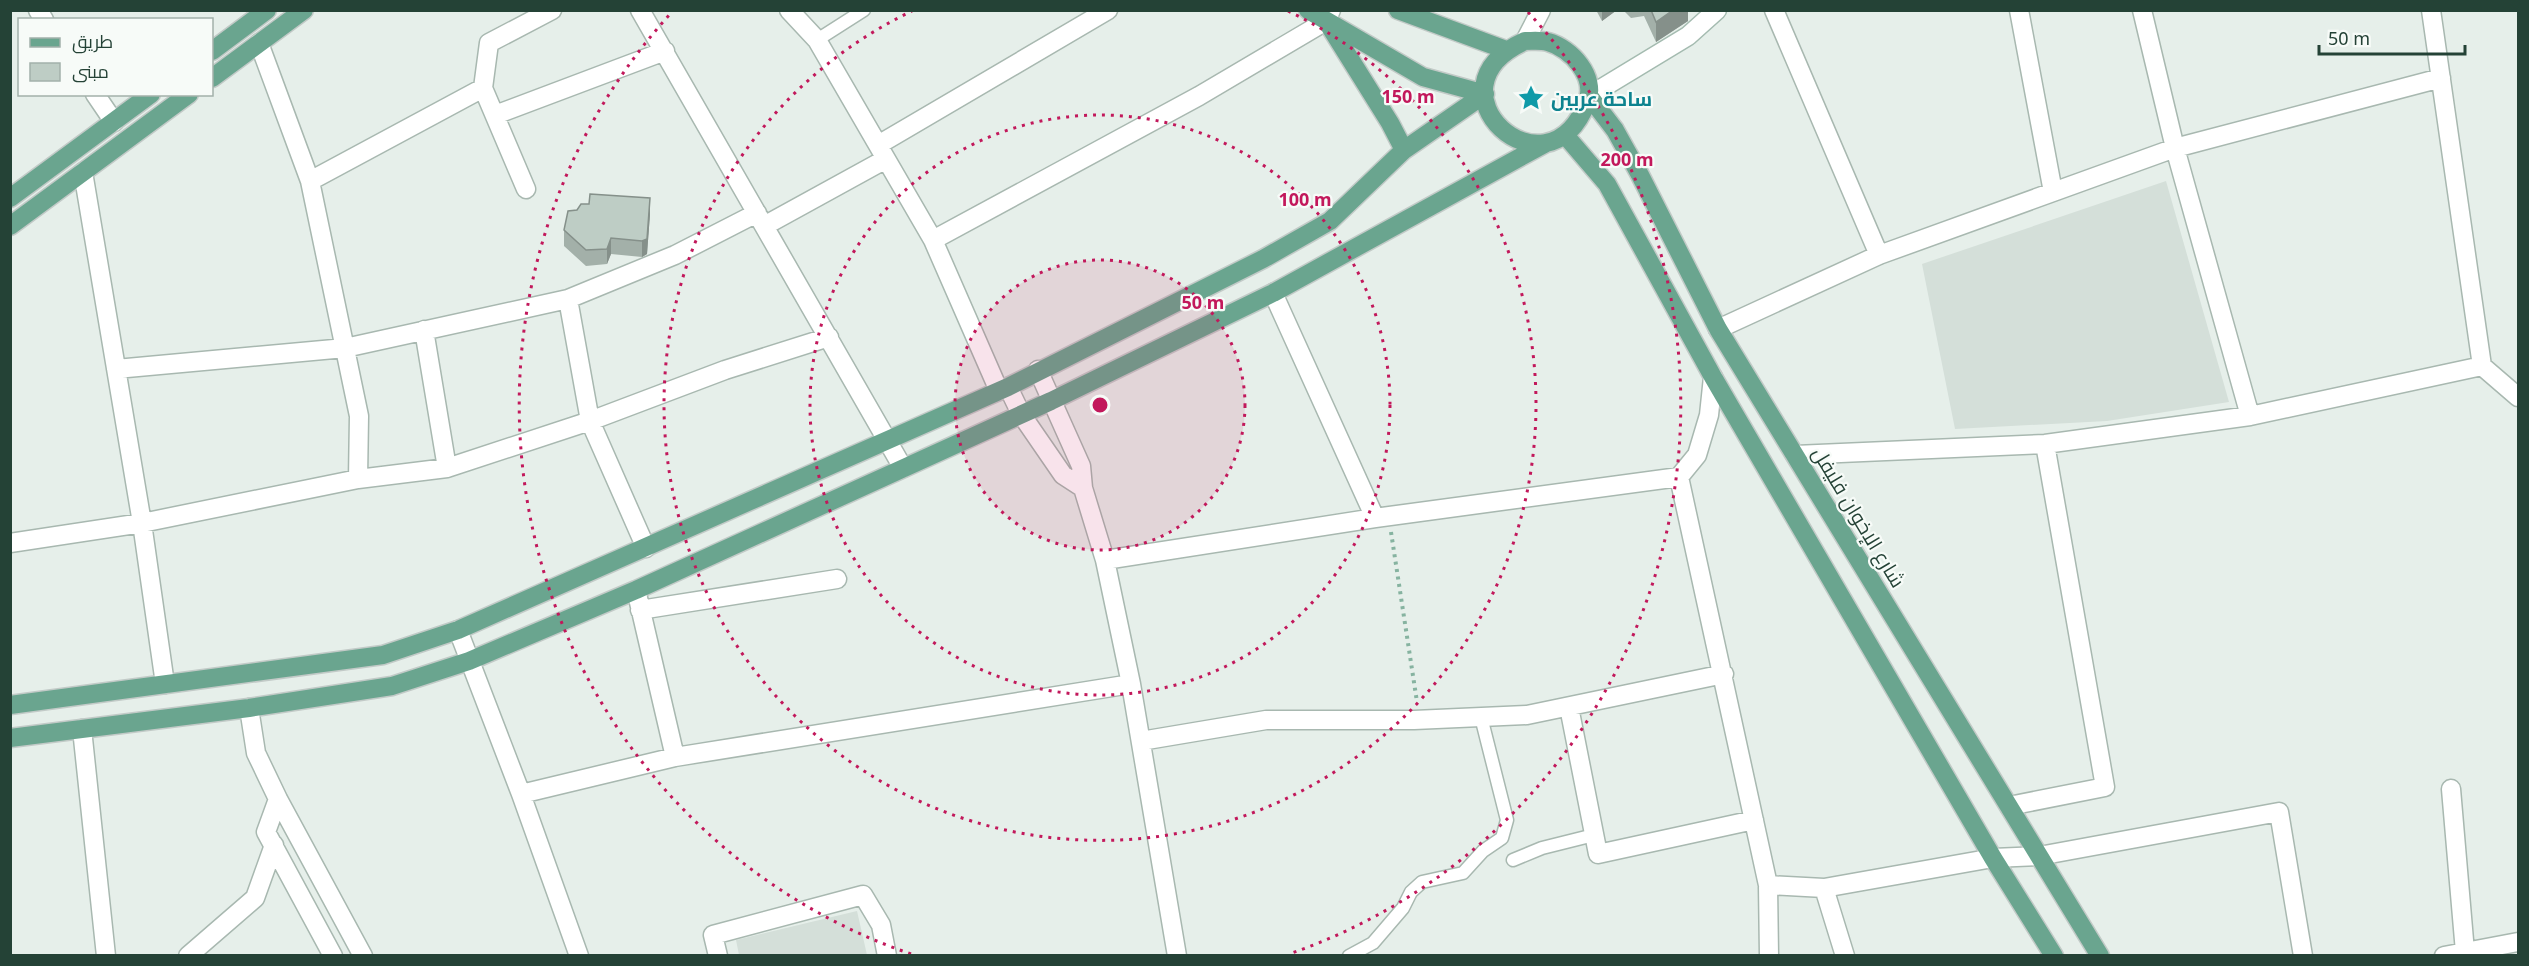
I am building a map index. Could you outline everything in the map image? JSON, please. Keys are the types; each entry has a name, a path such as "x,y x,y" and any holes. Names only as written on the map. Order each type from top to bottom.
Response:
{"main road":[{"path":"213,50 267,10"},
{"path":"213,77 304,10"},
{"path":"1308,10 1328,16 1423,77 1485,94"},
{"path":"1398,10 1506,50"},
{"path":"1328,16 1404,150"},
{"path":"10,738 249,708 392,686 469,661 636,590 1052,401 1273,294 1546,143 1565,135 1581,116 1589,96 1586,78 1578,61 1564,48 1547,41 1526,41 1506,50 1494,62 1487,77 1485,94 1487,108 1493,120 1507,135 1526,143 1546,143"},
{"path":"10,705 383,655 458,630 1004,389 1263,259 1330,221 1404,150 1485,94"},
{"path":"10,198 148,96"},
{"path":"10,226 186,96"},
{"name":"شارع الإخوان فليفل","path":"1589,96 1615,130 1640,175 1718,329 2100,956"},
{"path":"1565,135 1607,184 1713,377 1993,858 2054,956"}],"street":[{"path":"526,189 483,88 489,44 552,10"},
{"path":"640,10 903,468"},
{"path":"789,10 817,40 933,240 1004,389 1063,475 1083,488"},
{"path":"116,369 345,348 568,298 761,220 882,152 1108,10"},
{"path":"1526,41 1541,10"},
{"path":"1589,96 1688,36 1717,10"},
{"path":"1774,10 1879,255"},
{"path":"2019,10 2053,192"},
{"path":"2142,10 2175,148 2250,416"},
{"path":"2431,10 2482,366 2518,397"},
{"path":"933,240 1199,96 1328,16"},
{"path":"259,43 310,181 359,416 358,479"},
{"path":"495,115 665,51"},
{"path":"1718,329 1879,255 2175,148 2441,78"},
{"path":"310,181 483,88"},
{"path":"96,96 113,150"},
{"path":"83,172 142,523 165,684"},
{"path":"1273,294 1382,517"},
{"path":"568,298 591,421 646,548"},
{"path":"424,330 447,468"},
{"path":"10,543 142,523 358,479 447,468 591,421 725,370 829,338"},
{"path":"1795,455 2045,444 2250,416 2482,366"},
{"path":"1038,370 1081,466 1083,488 1105,560 1131,684 1177,956"},
{"path":"1105,560 1382,517 1679,477 1697,455 1709,415 1713,377"},
{"path":"2009,806 2106,787 2045,444"},
{"path":"1679,477 1724,674 1768,885 1769,956"},
{"path":"640,610 837,579"},
{"path":"636,590 675,757"},
{"path":"458,630 521,794 579,956"},
{"path":"1140,741 1266,720 1419,720 1527,716 1724,674"},
{"path":"521,794 675,757 1131,684"},
{"path":"1569,707 1598,854 1754,820"},
{"path":"249,708 256,753 278,800 363,956"},
{"path":"82,729 106,956"},
{"path":"2451,789 2465,952"},
{"path":"278,800 266,832 333,956"},
{"path":"1768,885 1824,888 1993,858 2039,856 2279,812 2303,956"},
{"path":"188,956 255,898 274,845"},
{"path":"1824,888 1845,956"},
{"path":"718,956 713,934 863,895 881,925 887,956"},
{"path":"2444,956 2518,942"}],"lane":[{"path":"817,40 864,10"},
{"path":"1349,956 1373,943 1403,908 1411,892 1422,882 1463,873 1483,850 1502,838 1507,820 1481,717"},
{"path":"1513,860 1542,848 1594,835"}],"path":[{"path":"1382,517 1419,720"}],"shaded area":[{"path":"2166,181 2229,402 2107,421 1955,429 1922,264"},
{"path":"857,911 867,955 739,955 736,940"}],"building":[{"path":"1651,10 1673,10 1656,22"},
{"path":"590,194 650,198 647,239 642,241 611,238 607,249 586,250 564,230 568,211 577,210 581,204 589,204"}],"place":[{"name":"ساحة عربين","path":"1531,98"}]}
